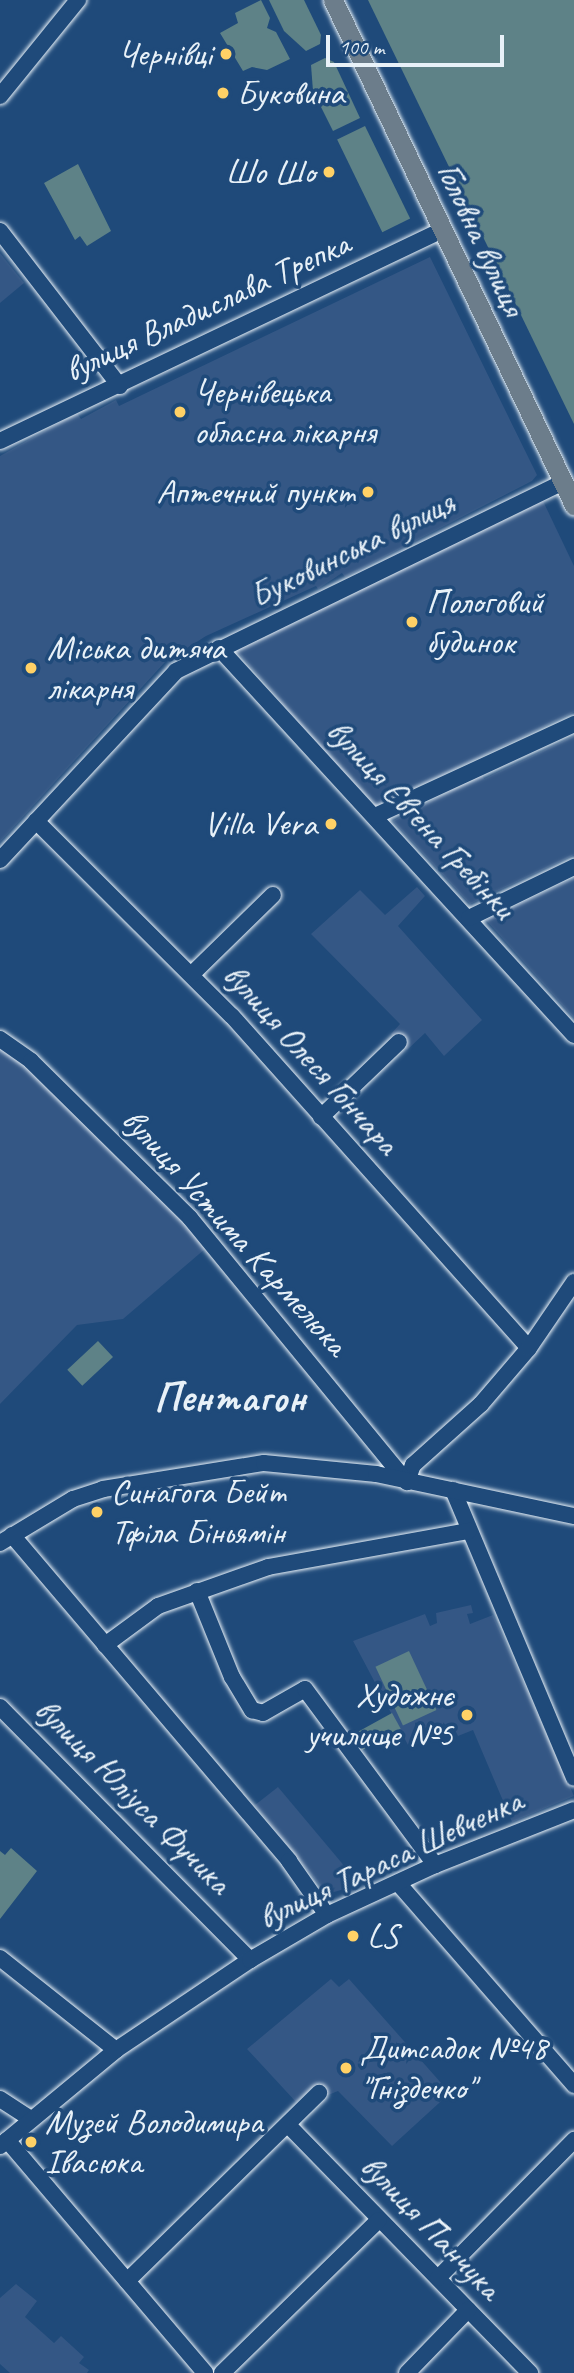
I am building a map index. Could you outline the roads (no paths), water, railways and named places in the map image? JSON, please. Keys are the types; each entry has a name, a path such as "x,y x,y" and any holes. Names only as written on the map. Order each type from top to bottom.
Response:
{"main road":[{"name":"Головна вулиця","path":"333,0 574,505"}],"street":[{"path":"0,96 78,0"},
{"name":"вулиця Владислава Трепка","path":"0,440 120,386 442,230"},
{"path":"0,231 120,386"},
{"name":"Буковинська вулиця","path":"0,860 176,671 562,483"},
{"name":"вулиця Євгена Гребінки","path":"219,648 574,1035"},
{"path":"375,816 574,724"},
{"name":"вулиця Олеся Гончара","path":"36,821 192,974 529,1348"},
{"path":"469,918 574,867"},
{"path":"192,974 273,895"},
{"name":"вулиця Устима Кармелюка","path":"0,1040 31,1061 190,1218 407,1482"},
{"path":"321,1117 399,1042"},
{"path":"407,1482 413,1465 481,1404 529,1348 574,1282"},
{"path":"327,1915 289,1861 105,1645 6,1539 73,1499 103,1489 226,1466 335,1467 574,1516"},
{"path":"453,1490 574,1778"},
{"path":"105,1645 159,1606 268,1567 469,1531"},
{"path":"198,1591 232,1676 252,1710 262,1713 305,1689 435,1865"},
{"name":"вулиця Юліуса Фучика","path":"0,1707 250,1960"},
{"name":"вулиця Тараса Шевченка","path":"4,2143 116,2050 250,1960 327,1915 435,1865 574,1810"},
{"path":"398,1883 574,2085"},
{"path":"0,1958 116,2050"},
{"path":"127,2281 318,2093"},
{"path":"0,2099 31,2119"},
{"name":"вулиця Панчука","path":"288,2125 530,2373"},
{"path":"438,2278 574,2140"},
{"path":"4,2143 205,2373"},
{"path":"222,2373 379,2220"},
{"path":"407,2373 468,2310"}],"place":[{"name":"Чернівці","path":"226,54"},
{"name":"Буковина","path":"223,93"},
{"name":"Шо Шо","path":"329,172"},
{"name":"Чернівецька обласна лікарня","path":"180,412"},
{"name":"Аптечний пункт","path":"368,492"},
{"name":"Пологовий будинок","path":"412,622"},
{"name":"Міська дитяча лікарня","path":"31,668"},
{"name":"Villa Vera","path":"331,824"},
{"name":"Синагога Бейт Тфіла Біньямін","path":"97,1512"},
{"name":"Художнє училище №5","path":"467,1715"},
{"name":"LS","path":"353,1936"},
{"name":"Дитсадок №48 \"Гніздечко\"","path":"346,2068"},
{"name":"Музей Володимира Івасюка","path":"31,2142"}],"district":[{"name":"Пентагон","path":"230,1398"}]}
